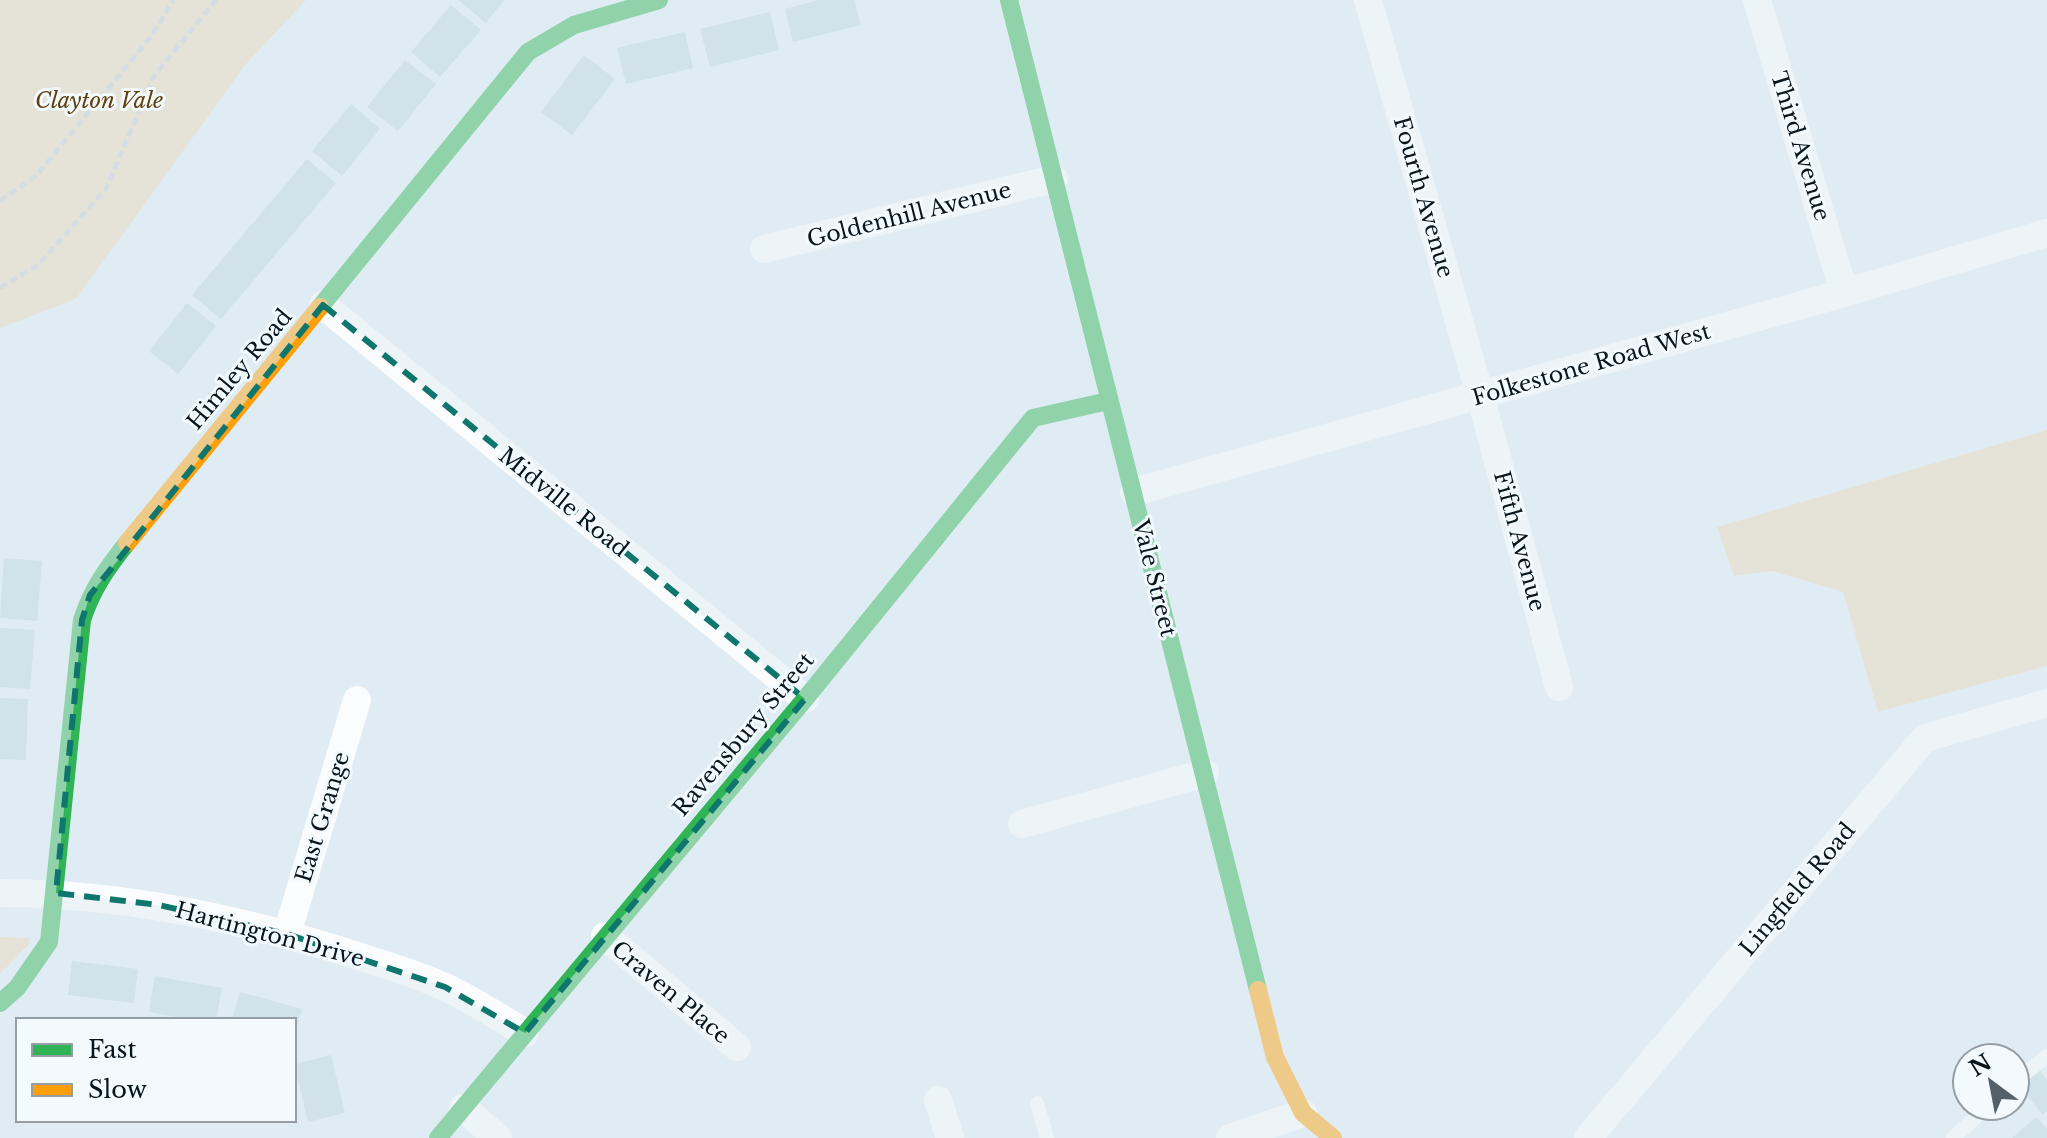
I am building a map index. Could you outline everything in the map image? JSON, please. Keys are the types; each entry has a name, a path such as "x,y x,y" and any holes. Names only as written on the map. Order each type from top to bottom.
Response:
{"street":[{"name":"Himley Road","path":"0,1003 17,988 49,942 82,620 90,595 104,571 528,52 546,38 582,19 659,0"},
{"name":"Vale Street","path":"1009,0 1275,1057 1303,1113 1333,1138"},
{"name":"Fourth Avenue","path":"1368,0 1480,395"},
{"name":"Third Avenue","path":"1757,0 1844,293"},
{"name":"Goldenhill Avenue","path":"764,249 1054,179"},
{"name":"Folkestone Road West","path":"1134,492 2047,233"},
{"name":"Midville Road","path":"323,305 805,699"},
{"name":"Fifth Avenue","path":"1480,395 1559,687"},
{"name":"Ravensbury Street","path":"438,1138 805,699 1033,418 1108,401"},
{"name":"East Grange","path":"287,934 357,700"},
{"name":"Lingfield Road","path":"1588,1138 1925,738 2047,703"},
{"path":"1022,824 1205,773"},
{"name":"Hartington Drive","path":"0,893 56,893 159,905 287,934 445,987 525,1033"},
{"name":"Craven Place","path":"605,936 737,1047"},
{"path":"938,1100 950,1138"},
{"path":"463,1108 498,1138"},
{"path":"1240,1136 1303,1113"}],"lane":[{"path":"1037,1103 1047,1138"},
{"path":"1953,1138 1970,1122"}],"path":[{"path":"0,201 36,176 150,38 174,0"},
{"path":"0,288 38,265 106,189 154,76 216,0"}],"highlighted area":[{"path":"323,305 805,699 525,1033 445,987 287,934 159,905 56,893 82,620 90,595"}],"green space":[{"name":"Clayton Vale","path":"0,0 306,0 246,64 76,299 0,328"},
{"path":"2047,430 2047,666 1878,712 1843,592 1772,571 1734,576 1717,527"},
{"path":"0,937 30,938 29,944 0,974"}],"building":[{"path":"458,0 504,0 486,23"},
{"path":"818,0 854,0 861,25 793,42 785,9"},
{"path":"451,5 481,30 440,77 411,52"},
{"path":"770,12 779,50 710,67 700,29"},
{"path":"685,32 693,68 626,84 617,48"},
{"path":"584,55 615,79 572,135 541,112"},
{"path":"405,60 436,84 398,131 367,107"},
{"path":"351,104 380,129 342,176 312,151"},
{"path":"307,159 336,183 221,319 192,295"},
{"path":"187,303 216,326 178,374 149,351"},
{"path":"4,558 42,561 37,621 0,618"},
{"path":"0,628 35,630 30,689 0,687"},
{"path":"0,698 28,699 26,760 0,759"},
{"path":"72,961 138,969 134,1003 68,995"},
{"path":"155,976 222,988 216,1018 183,1018 149,1012"},
{"path":"240,992 302,1009 296,1030 296,1018 233,1018"},
{"path":"331,1055 345,1113 308,1122 296,1064"},
{"path":"2040,1071 2047,1080 2047,1111 2043,1115 2031,1100 2031,1078"},
{"path":"2036,1117 2047,1129 2047,1138 2012,1138 2031,1122"}],"traffic: fast":[{"path":"320,307 528,52 574,25 659,0"},
{"path":"1009,0 1258,990"},
{"path":"438,1138 805,699 1033,418 1108,401"},
{"path":"0,1003 17,988 49,942 82,620 101,579 127,543"}],"traffic: slow":[{"path":"127,543 320,307"},
{"path":"1258,990 1275,1057 1303,1113 1333,1138"}]}
